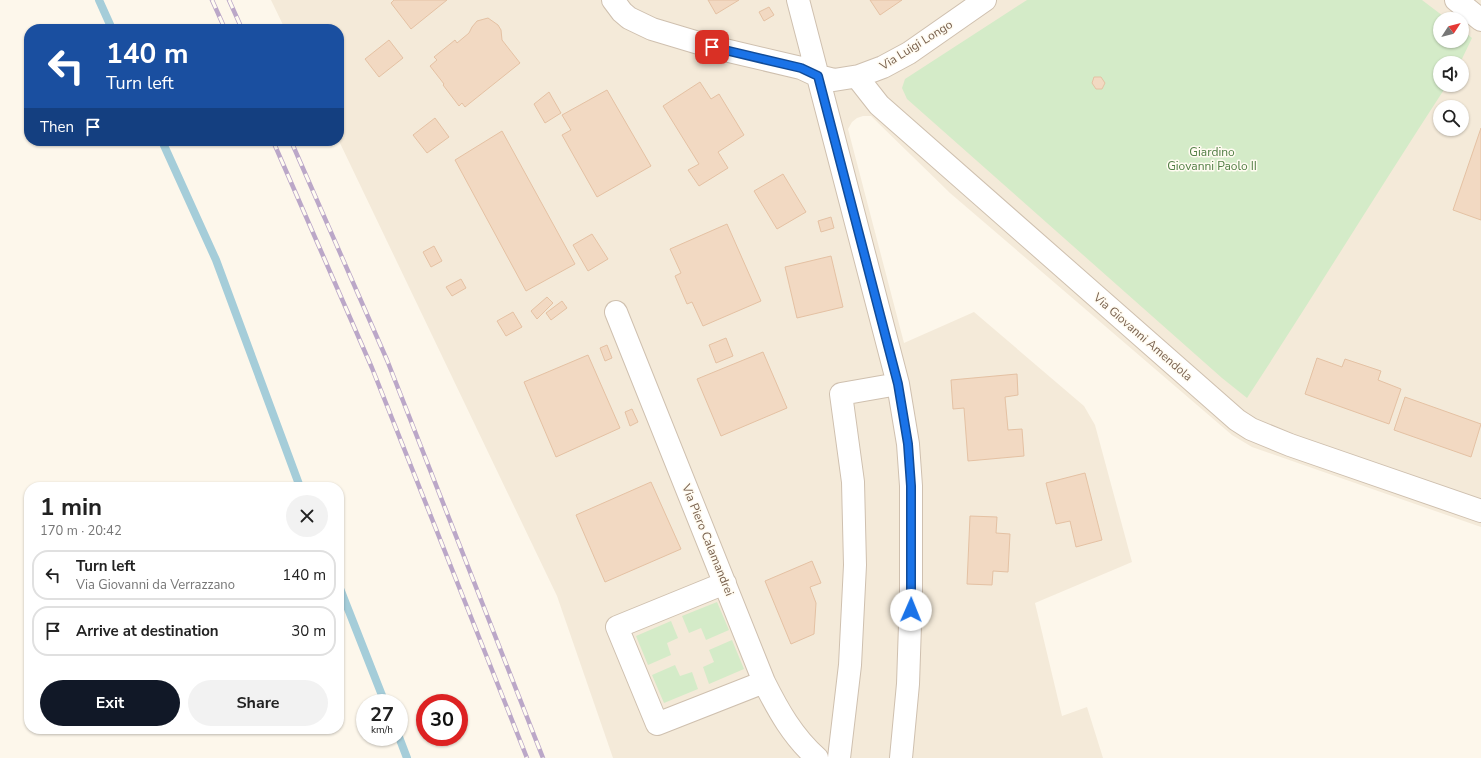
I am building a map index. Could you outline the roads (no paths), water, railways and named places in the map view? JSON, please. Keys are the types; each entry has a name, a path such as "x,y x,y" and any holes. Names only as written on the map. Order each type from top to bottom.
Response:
{"street":[{"name":"Via Luigi Longo","path":"613,0 622,12 629,18 652,29 712,47 801,68 818,76 834,80 868,74 895,61 985,0"},
{"path":"798,0 898,384 908,444 911,486 911,595 908,684 901,758"},
{"path":"1456,0 1481,20"},
{"name":"Via Giovanni Amendola","path":"857,77 879,105 1237,420 1251,429 1290,445 1481,511"},
{"name":"Via Piero Calamandrei","path":"616,312 764,682 776,707 791,730 800,742 817,758"},
{"path":"839,758 850,665 855,565 853,482 841,394 898,384"},
{"path":"725,583 617,627 657,724 764,682"}],"waterway":[{"path":"99,0 110,24"},
{"path":"164,146 216,260 298,482"},
{"path":"344,599 381,694"},
{"path":"402,746 407,758"}],"railway":[{"path":"212,0 223,24"},
{"path":"229,0 240,24"},
{"path":"275,146 372,368 527,758"},
{"path":"293,146 387,360 543,758"}],"park label":[{"name":"Giardino Giovanni Paolo II","path":"1212,159"}]}
